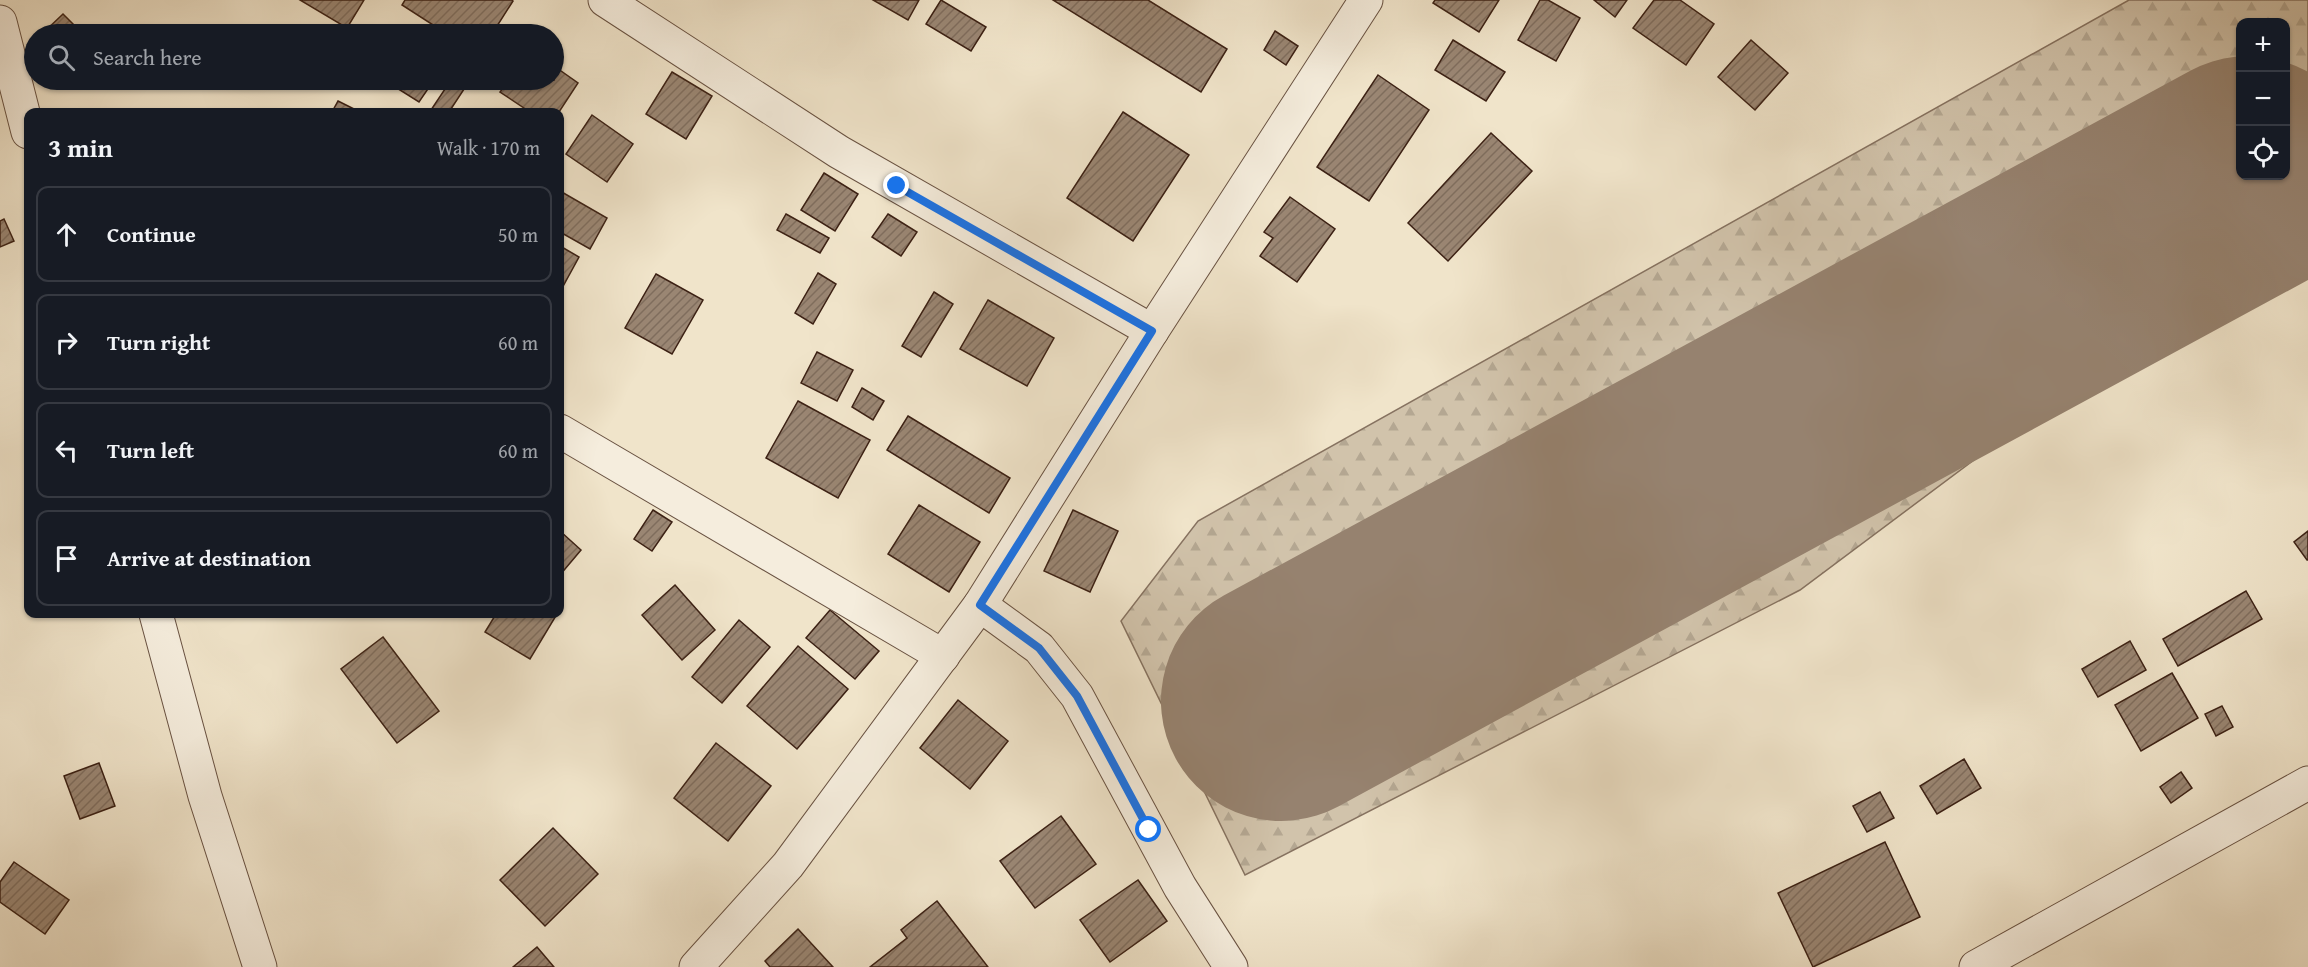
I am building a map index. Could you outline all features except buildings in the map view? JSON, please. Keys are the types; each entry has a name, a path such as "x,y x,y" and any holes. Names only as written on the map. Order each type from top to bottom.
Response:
{"street":[{"path":"605,0 839,152 1152,331"},
{"path":"696,967 788,865 980,605 1152,331 1366,0"},
{"path":"0,22 24,113"},
{"path":"564,433 943,656"},
{"path":"980,605 1039,648 1077,696 1180,887 1231,967"},
{"path":"157,618 205,796 260,967"},
{"path":"1976,967 2308,783"}],"green space":[{"path":"2129,0 2308,0 2308,257 2093,371 1800,590 1245,875 1121,621 1198,521"}],"runway":[{"path":"1281,701 2241,180"}],"route":[{"path":"897,186 1152,331 980,605 1039,648 1077,696 1149,830"}]}
